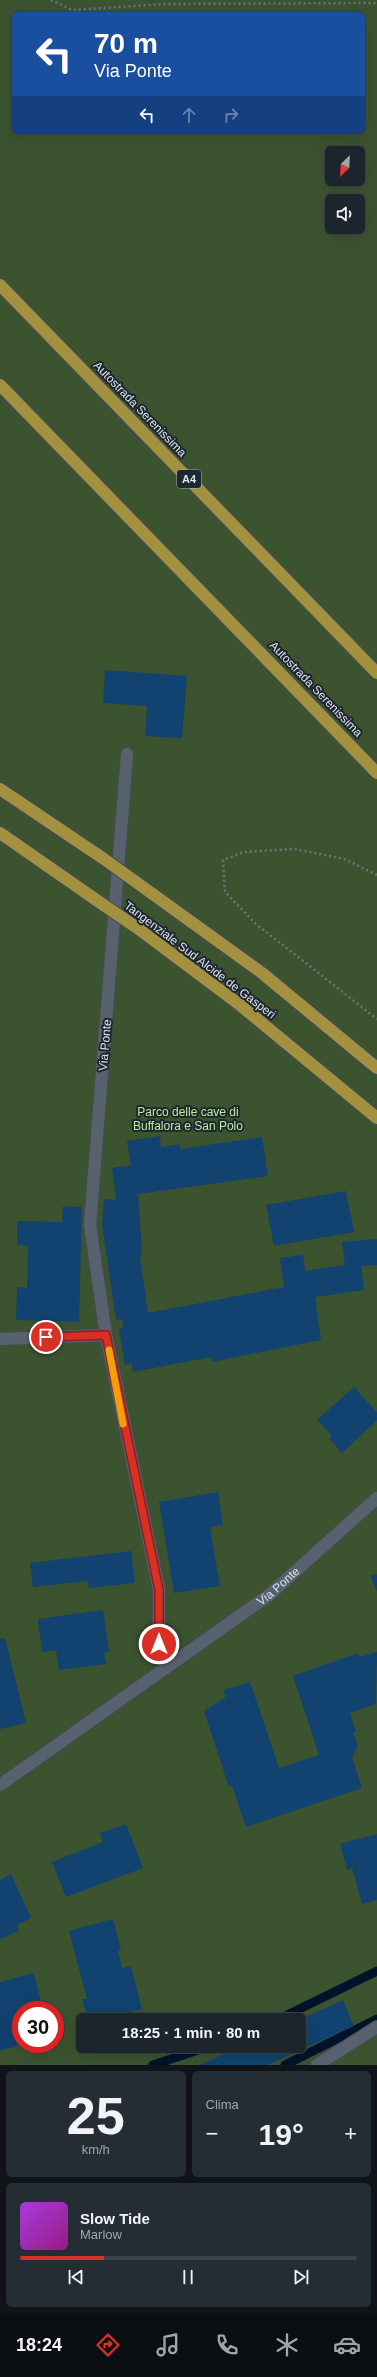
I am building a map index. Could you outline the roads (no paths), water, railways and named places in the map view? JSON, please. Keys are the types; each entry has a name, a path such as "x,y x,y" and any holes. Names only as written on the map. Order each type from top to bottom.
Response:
{"highway":[{"name":"Autostrada Serenissima","path":"0,285 377,673"},
{"name":"Autostrada Serenissima","path":"0,385 377,773"},
{"name":"Tangenziale Sud Alcide de Gasperi","path":"0,788 104,859 262,973 377,1068"},
{"name":"Tangenziale Sud Alcide de Gasperi","path":"0,833 136,927 240,1005 377,1118"}],"street":[{"name":"Via Ponte","path":"127,754 90,1225 106,1335 159,1590 159,1644 169,1664"},
{"path":"0,1339 106,1335"},
{"name":"Via Ponte","path":"0,1785 169,1664 269,1595 377,1498"},
{"path":"317,2065 377,2028"}],"waterway":[{"path":"291,2013 377,1971"},
{"path":"285,2065 377,2019"},
{"path":"153,2065 189,2053"}],"park label":[{"name":"Parco delle cave di Buffalora e San Polo","path":"188,1119"}]}
